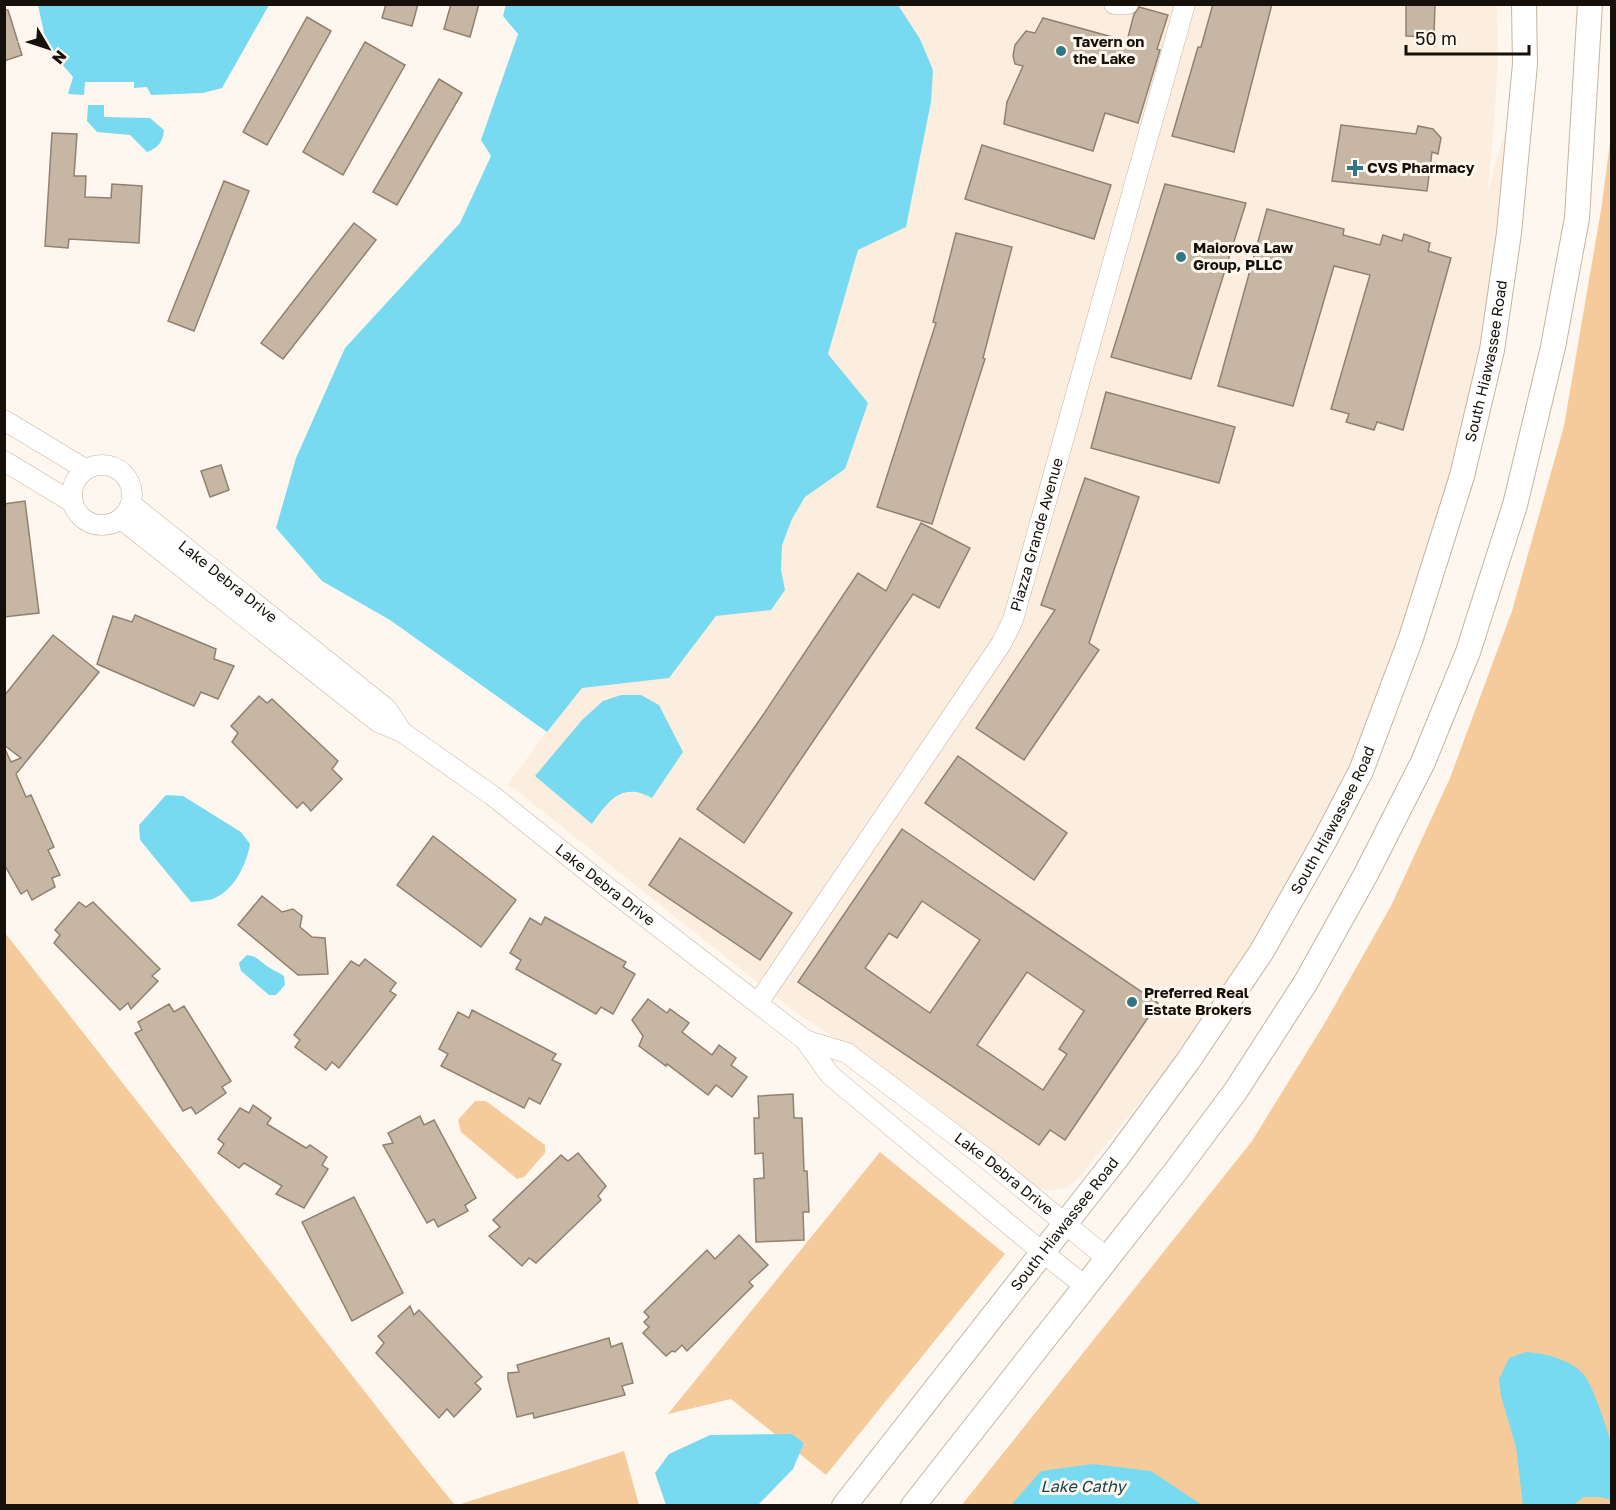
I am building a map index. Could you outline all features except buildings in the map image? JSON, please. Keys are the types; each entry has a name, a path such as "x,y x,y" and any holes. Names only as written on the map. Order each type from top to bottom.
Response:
{"street":[{"path":"1114,4 1128,4"},
{"name":"Piazza Grande Avenue","path":"758,1004 1001,645 1013,620 1185,4"},
{"name":"South Hiawassee Road","path":"844,1506 1119,1155 1188,1061 1262,951 1361,771 1411,638 1462,476 1492,350 1509,233 1524,75 1524,4"},
{"path":"913,1506 1235,1092 1306,982 1365,876 1424,762 1468,652 1515,505 1553,347 1576,218 1590,4"},
{"path":"4,420 85,469"},
{"path":"4,461 72,502"},
{"path":"104,464 116,468 126,477 132,488 126,511 103,525 88,522 75,511 72,502 72,488 80,473 85,469 104,464"},
{"name":"Lake Debra Drive","path":"126,511 387,709 402,732 493,796 805,1040 830,1075 1085,1286"},
{"name":"Lake Debra Drive","path":"805,1040 847,1053 1066,1222 1107,1258"},
{"path":"909,1140 930,1115"}],"shaded area":[{"path":"883,5 1497,5 1498,61 1487,195 1499,150 1513,112 1488,338 1426,566 1361,740 1261,933 1196,1033 1078,1179 1066,1188 1050,1191 1033,1187 923,1096 795,1012 508,784 548,730"},
{"path":"1611,135 1611,1505 961,1506 1252,1141 1326,1021 1391,906 1450,778 1512,611 1564,426 1602,204"},
{"path":"5,933 420,1462 455,1505 5,1505"},
{"path":"475,1101 486,1101 545,1145 545,1153 524,1177 517,1179 461,1132 458,1120"},
{"path":"880,1152 1005,1254 826,1475 731,1399 668,1414"},
{"path":"624,1451 639,1505 458,1505"}],"water":[{"path":"38,4 269,5 222,88 203,93 151,95 147,87 134,88 134,82 85,82 84,95 68,94 73,77 47,47"},
{"path":"506,4 898,5 920,39 933,70 931,102 906,227 858,250 828,354 868,403 845,469 805,497 792,519 782,545 781,570 785,590 771,610 716,616 669,678 582,688 547,732 390,620 322,581 276,528 296,458 345,348 460,223 491,156 481,140 518,34 503,16"},
{"path":"88,105 104,105 104,117 150,118 164,130 161,141 154,149 147,152 130,135 97,132 87,121"},
{"path":"621,695 641,695 659,705 683,752 652,798 632,792 617,796 610,801 592,824 535,776 582,720 603,701"},
{"path":"166,795 183,796 241,832 250,844 239,875 222,894 215,898 191,902 140,840 139,825"},
{"path":"247,955 257,958 284,976 285,985 276,995 269,995 241,971 239,963"},
{"path":"1526,1352 1550,1356 1566,1362 1580,1370 1585,1376 1601,1411 1612,1449 1611,1500 1584,1497 1573,1505 1523,1505 1516,1447 1501,1396 1499,1379 1509,1358"},
{"path":"792,1434 804,1443 793,1469 758,1505 666,1505 655,1473 669,1454 710,1435"},
{"name":"Lake Cathy","path":"1093,1464 1151,1471 1202,1505 1011,1505 1041,1471"}],"place":[{"name":"Tavern on the Lake","path":"1061,51"},
{"name":"CVS Pharmacy","path":"1355,168"},
{"name":"Maiorova Law Group, PLLC","path":"1181,257"},
{"name":"Preferred Real Estate Brokers","path":"1132,1002"}]}
